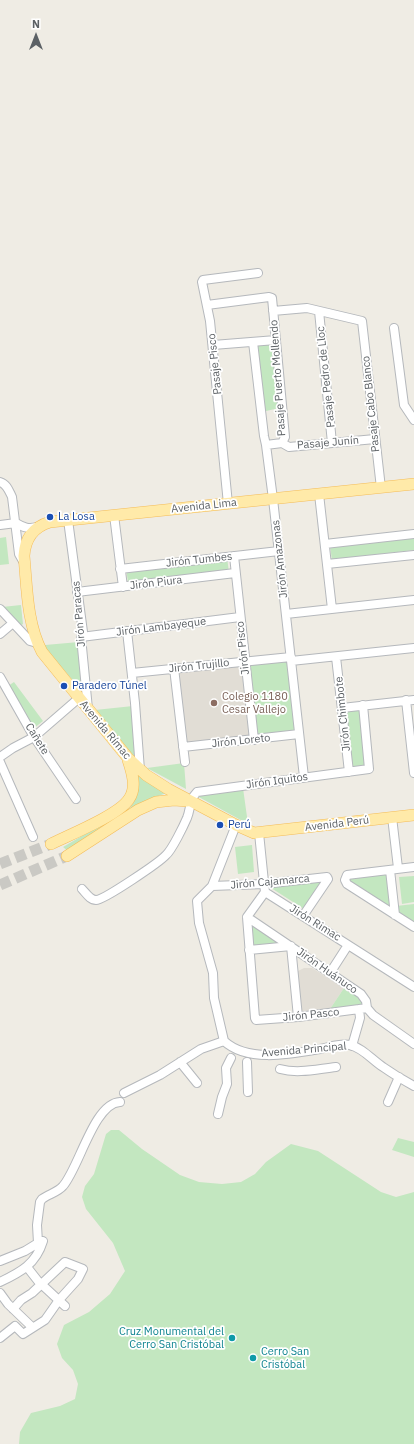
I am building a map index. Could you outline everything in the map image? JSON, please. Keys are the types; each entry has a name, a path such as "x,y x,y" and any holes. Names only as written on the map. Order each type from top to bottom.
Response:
{"main road":[{"name":"Avenida Lima","path":"37,527 50,522 414,484"},
{"path":"25,566 25,548 29,537 37,527"},
{"name":"Avenida Rímac","path":"25,566 32,626 37,643 48,661 128,758 140,770 156,782 250,832 259,833"},
{"path":"51,844 112,814 129,799 132,791 133,777 128,758"},
{"path":"67,856 142,808 156,802 190,801"},
{"name":"Avenida Perú","path":"259,833 414,815"}],"street":[{"name":"Pasaje Pisco","path":"228,504 213,345 202,281 258,273"},
{"name":"Pasaje Puerto Mollendo","path":"207,305 269,297 272,298 285,437 282,443 266,445"},
{"path":"273,311 307,308 319,311"},
{"name":"Pasaje Cabo Blanco","path":"319,311 362,321 381,488"},
{"name":"Pasaje Pedro de Lloc","path":"319,311 332,443"},
{"path":"394,328 404,405 414,420"},
{"path":"213,345 276,340"},
{"name":"Jirón Amazonas","path":"253,342 273,499 304,778"},
{"name":"Pasaje Junín","path":"282,443 289,447 375,439"},
{"path":"0,482 8,488 12,497 19,554 25,566"},
{"path":"319,494 332,609"},
{"path":"114,515 123,587"},
{"name":"Jirón Paracas","path":"68,520 83,632 81,637 88,709"},
{"path":"0,526 16,523 23,528 37,527"},
{"path":"325,544 414,534"},
{"name":"Jirón Tumbes","path":"120,569 279,552"},
{"path":"327,564 414,555"},
{"name":"Jirón Pisco","path":"234,556 244,661 254,740"},
{"name":"Jirón Piura","path":"77,592 235,573"},
{"path":"286,614 414,600"},
{"path":"0,609 30,641 37,643"},
{"name":"Jirón Lambayeque","path":"81,637 240,617"},
{"path":"0,634 13,623"},
{"path":"20,631 27,631 32,626"},
{"path":"127,631 140,770"},
{"name":"Jirón Trujillo","path":"132,673 244,661 336,656 414,648"},
{"name":"Jirón Chimbote","path":"336,656 349,772"},
{"path":"174,668 185,762"},
{"name":"Cañete","path":"0,677 34,737 76,799"},
{"path":"0,758 13,748 34,737 79,698"},
{"path":"342,708 410,700 414,774"},
{"name":"Jirón Iquitos","path":"190,801 197,792 369,769 363,705"},
{"name":"Jirón Loreto","path":"183,747 299,734"},
{"path":"0,762 33,837"},
{"path":"82,889 91,898 96,900 99,899 115,891 166,855 188,817 190,801"},
{"path":"392,817 395,916"},
{"path":"124,1093 160,1075 207,1046 224,1041 214,998 213,973 198,923 196,908 199,897 212,886 227,852 236,825"},
{"path":"249,950 247,917 264,888 259,833"},
{"path":"414,867 347,875 345,880 346,884 414,927"},
{"name":"Jirón Cajamarca","path":"212,886 264,888 328,877 303,916"},
{"name":"Jirón Rimac","path":"264,888 303,916 414,986"},
{"name":"Jirón Huánuco","path":"247,917 361,994 366,1001 363,1009 414,1044"},
{"path":"330,973 348,945"},
{"path":"291,946 298,1017"},
{"name":"Jirón Huánuco","path":"249,950 291,946"},
{"name":"Jirón Pasco","path":"249,950 256,1020 298,1017 363,1009"},
{"path":"352,1046 363,1009"},
{"name":"Avenida Principal","path":"224,1041 247,1054 261,1055 301,1052 341,1044 352,1046 356,1047 384,1068 414,1086"},
{"path":"218,1114 227,1084 226,1068 231,1058"},
{"path":"180,1062 197,1084"},
{"path":"247,1062 248,1092"},
{"path":"280,1069 288,1071 302,1071 336,1067"},
{"path":"388,1102 399,1077"},
{"path":"38,1243 37,1225 40,1202 42,1199 63,1186 72,1173 88,1134 107,1107 115,1102 120,1102"},
{"path":"0,1261 25,1252 43,1240 33,1261 27,1267 0,1282"},
{"path":"0,1338 15,1326 23,1334 45,1320 62,1303 83,1269 65,1262 32,1293 21,1300 13,1309"},
{"path":"27,1267 62,1303"},
{"path":"0,1293 13,1309 32,1327"}],"shaded area":[{"name":"Colegio 1180 Cesar Vallejo","path":"242,664 250,736 185,743 177,670"},
{"path":"304,968 312,968 344,988 328,1012 301,1014 297,974 298,971"}],"green space":[{"path":"273,342 279,408 262,412 256,344"},
{"path":"6,537 9,564 0,565 0,538"},
{"path":"414,537 414,550 332,560 330,546"},
{"path":"227,558 229,572 128,582 126,568"},
{"path":"21,605 23,624 20,626 2,607"},
{"path":"79,642 85,689 81,690 45,648 45,645"},
{"path":"290,658 298,731 256,735 248,662"},
{"path":"14,682 43,721 33,729 8,686"},
{"path":"133,706 137,755 133,756 95,710"},
{"path":"361,707 367,767 350,768 345,709"},
{"path":"184,763 186,789 147,768"},
{"path":"137,772 167,793 149,799 69,852 63,847 130,808 138,791"},
{"path":"243,788 248,824 197,796 201,793"},
{"path":"252,845 254,872 238,874 235,847"},
{"path":"389,872 392,908 346,882 347,878"},
{"path":"414,876 414,902 402,904 399,877"},
{"path":"323,880 304,909 268,886"},
{"path":"414,904 414,925 397,913 396,906"},
{"path":"249,920 285,944 251,947"},
{"path":"344,988 358,997 363,1007 328,1012"},
{"path":"111,1130 119,1130 142,1149 180,1175 199,1182 222,1184 241,1182 255,1174 266,1162 291,1144 318,1151 381,1192 396,1197 414,1192 414,1444 19,1444 20,1432 31,1413 60,1406 75,1399 78,1384 73,1370 62,1358 57,1344 64,1325 89,1312 110,1294 125,1271 113,1243 86,1209 82,1197 85,1186 94,1174 106,1134"},
{"path":"398,1138 414,1142 414,1157 392,1150"}],"tunnel":[{"path":"0,864 51,844"},
{"path":"0,885 67,856"}],"place":[{"name":"La Losa","path":"50,517"},
{"name":"Paradero Túnel","path":"64,686"},
{"name":"Colegio 1180 Cesar Vallejo","path":"214,703"},
{"name":"Perú","path":"220,825"},
{"name":"Cruz Monumental del Cerro San Cristóbal","path":"232,1338"},
{"name":"Cerro San Cristóbal","path":"253,1358"}]}
